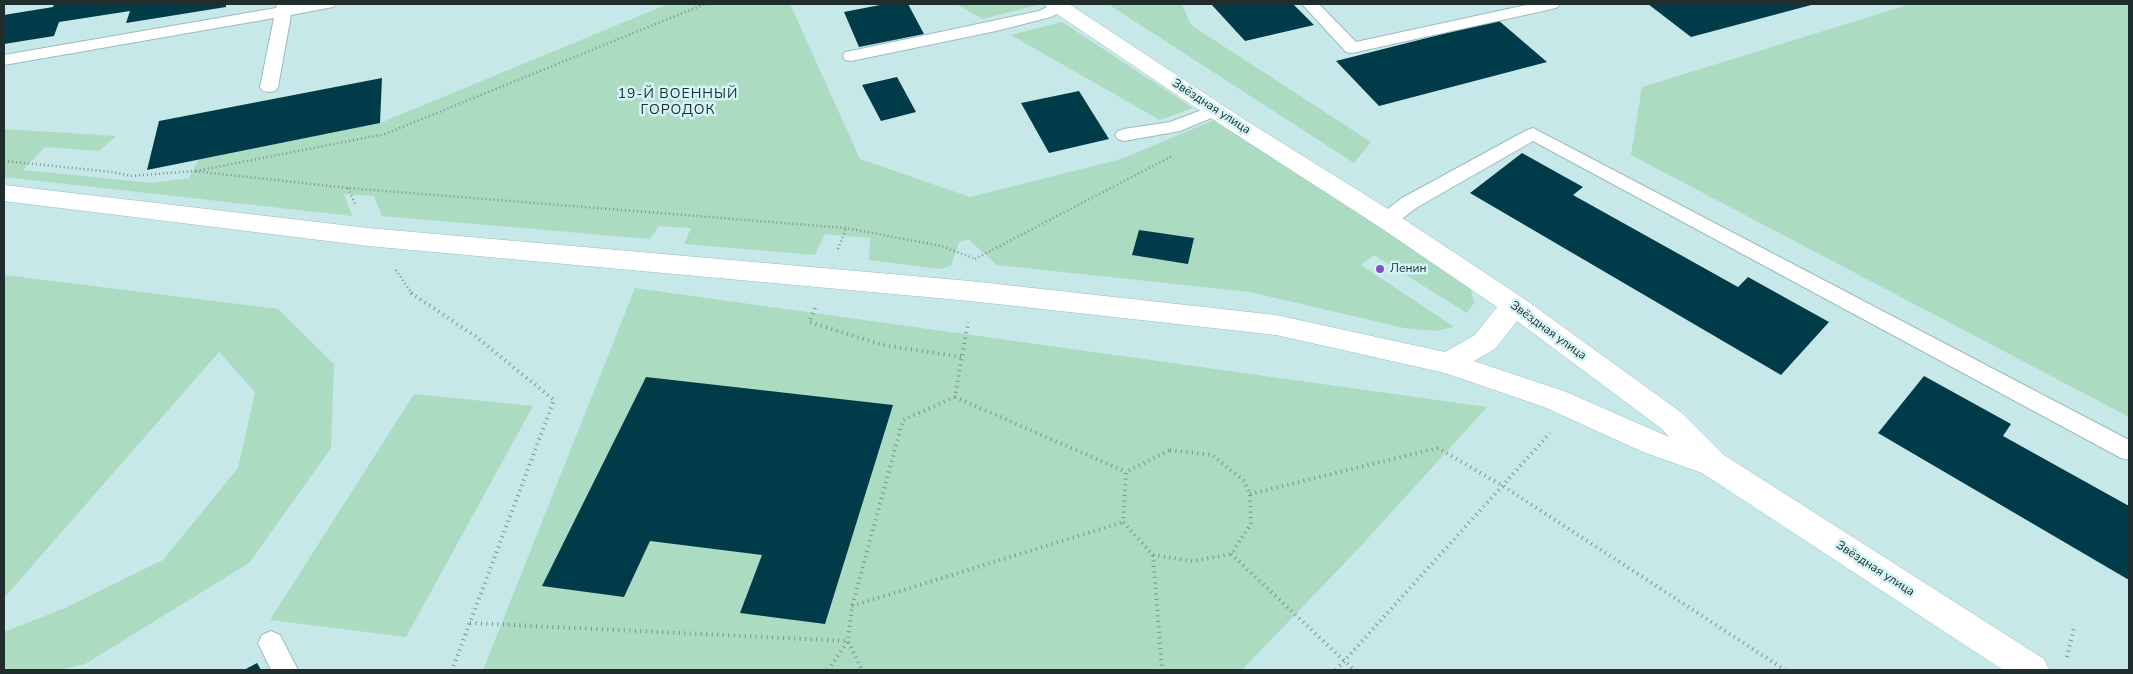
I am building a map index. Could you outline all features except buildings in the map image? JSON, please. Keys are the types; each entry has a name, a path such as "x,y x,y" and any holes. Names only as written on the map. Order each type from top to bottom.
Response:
{"street":[{"name":"Звёздная улица","path":"1057,5 1514,305 1672,422 1713,464 2032,670"},
{"path":"4,193 368,237 970,291 1276,325 1448,363 1554,399 1654,444 1713,464"},
{"path":"1448,363 1485,342 1514,305"}],"lane":[{"path":"4,60 284,8 327,4"},
{"path":"1310,4 1352,48 1552,4"},
{"path":"850,56 1046,14 1057,5"},
{"path":"269,87 284,8"},
{"path":"1124,135 1174,127 1215,110"},
{"path":"1387,220 1409,203 1534,134 2129,451"},
{"path":"271,642 286,670"}],"path":[{"path":"193,171 385,134 705,4"},
{"path":"975,259 1174,155"},
{"path":"348,188 368,237 390,262 412,294 475,336 554,400 452,670"},
{"path":"846,228 809,322 883,345 962,358"},
{"path":"955,397 1126,472"},
{"path":"1336,670 1551,432"},
{"path":"1250,494 1438,448 1503,486 1785,670"},
{"path":"1126,472 1170,450 1212,455 1230,467 1239,476 1250,494 1251,524 1230,554 1193,561 1153,555"},
{"path":"1126,472 1124,522 1153,555 1162,670"},
{"path":"852,606 1124,522"},
{"path":"1230,554 1354,670"},
{"path":"470,623 848,641 862,670"},
{"path":"2066,662 2074,627"}],"green space":[{"path":"668,4 790,4 860,159 970,197 1121,159 1214,120 1470,286 1474,303 1467,313 1374,255 1361,265 1454,327 1435,331 1404,328 1250,292 997,265 968,239 959,242 951,266 940,269 869,260 870,238 825,234 815,255 684,244 691,228 659,226 650,239 382,216 374,196 344,194 352,216 4,177 4,129 116,136 99,151 45,147 23,170 152,183 189,178 198,160 380,123"},
{"path":"956,4 1035,4 1037,5 983,19"},
{"path":"1108,4 1182,4 1191,25 1371,142 1354,163"},
{"path":"1911,4 2129,4 2129,417 1631,155 1642,87"},
{"path":"1062,22 1193,108 1160,120 1011,35"},
{"path":"4,275 278,309 334,364 331,448 249,563 85,664 60,670 4,670 4,632 65,608 163,560 238,468 255,392 219,352 4,598"},
{"path":"635,288 1487,407 1359,548 1242,670 483,670"},
{"path":"414,394 533,406 406,637 270,620"}],"place":[{"name":"Ленин","path":"1380,269"}],"district":[{"name":"19-Й ВОЕННЫЙ ГОРОДОК","path":"678,104"}]}
